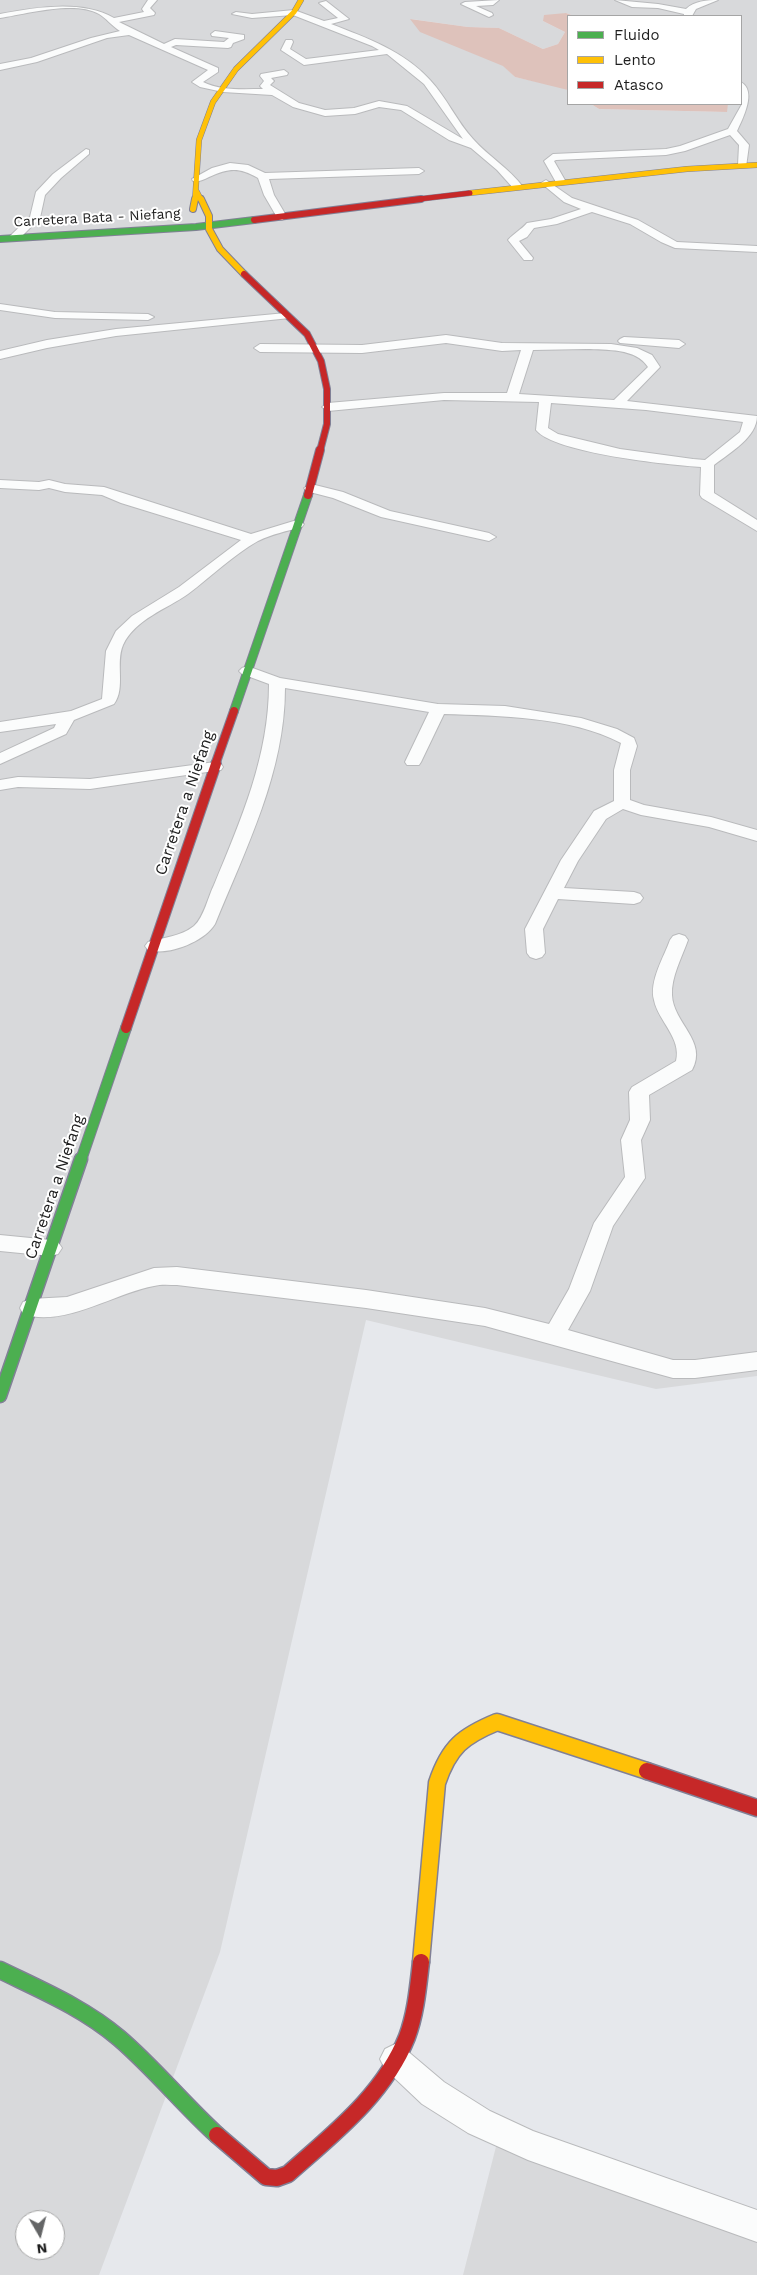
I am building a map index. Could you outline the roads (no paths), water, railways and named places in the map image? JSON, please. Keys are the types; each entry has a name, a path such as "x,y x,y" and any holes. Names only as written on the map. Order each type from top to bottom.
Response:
{"main road":[{"path":"196,227 191,204 197,179 198,141 208,107 234,70 294,12 301,0"},
{"path":"123,232 151,227 191,204 234,215 279,217 546,183 757,165"},
{"path":"162,229 213,238 208,216 191,204"},
{"name":"Carretera Bata - Niefang","path":"0,239 196,227 213,238 228,223 279,217"},
{"name":"Carretera a Niefang","path":"0,1396 297,524 311,488 327,424 327,390 316,350 307,334 286,316 213,238 200,234 196,227"},
{"path":"0,1970 66,2002 119,2038 198,2119 266,2177 277,2178 288,2174 355,2114 388,2074 407,2037 418,1992 437,1783 442,1762 456,1742 469,1732 497,1722 757,1808"}],"street":[{"path":"113,21 151,13 146,9 147,4 153,0"},
{"path":"462,2 490,3 495,0"},
{"path":"619,0 632,6 658,6 688,14 693,8 714,0"},
{"path":"462,2 488,15"},
{"path":"0,16 84,3 102,12 131,32 214,69 197,82 205,86 274,92"},
{"path":"323,3 345,18 323,23"},
{"path":"236,14 252,16 294,12 388,51 407,63 426,82 475,146 501,168 518,187"},
{"path":"0,67 34,60 78,46 90,40 131,32"},
{"path":"165,47 175,42 228,45 229,41 241,37 215,34"},
{"path":"289,42 284,50 304,62 388,51"},
{"path":"284,73 264,76 269,81 265,86 296,105 324,113 355,111 379,104 404,108 452,138 475,146"},
{"path":"561,182 549,160 554,156 666,152 682,149 732,131 747,107 747,94 742,86"},
{"path":"732,131 744,143 746,149 743,165"},
{"path":"14,238 34,218 40,194 56,176 86,152"},
{"path":"197,179 231,165 249,167 263,176 419,171"},
{"path":"263,176 279,217"},
{"path":"546,183 564,199 589,210 633,221 675,245 757,249"},
{"path":"528,258 514,240 523,235 531,225 553,222 589,210"},
{"path":"0,307 55,315 120,318 286,316"},
{"path":"0,355 63,339 255,317"},
{"path":"260,348 362,349 447,339 500,347 598,346 633,351 648,356 653,362 654,367 616,405"},
{"path":"598,346 610,340 679,344"},
{"path":"512,398 528,346"},
{"path":"328,407 432,397 512,398 545,400 616,405 751,416 745,434 708,464 663,460 558,438 542,430 545,400"},
{"path":"708,464 707,495 757,527"},
{"path":"0,484 39,486 49,484 65,488 104,490 126,500 253,539"},
{"path":"311,488 338,495 386,514 489,537"},
{"path":"0,727 69,715 97,708 109,701 112,690 112,662 116,645 127,629 144,615 183,591 222,560 253,539 277,528 297,524"},
{"path":"247,671 276,682 438,709 529,714 598,727 623,737 629,746 622,770 622,803"},
{"path":"154,946 186,940 196,936 206,924 260,793 273,743 277,713 276,682"},
{"path":"413,762 438,709"},
{"path":"0,758 60,731 69,715"},
{"path":"0,785 18,782 90,784 215,767"},
{"path":"536,953 534,929 574,853 600,815 622,803 641,810 711,822 757,836"},
{"path":"554,893 634,898"},
{"path":"554,1335 579,1291 604,1223 635,1178 631,1140 640,1120 639,1092 685,1065 687,1059 685,1045 663,1000 663,989 679,940"},
{"path":"0,1243 51,1248"},
{"path":"31,1308 67,1306 154,1277 177,1276 366,1299 485,1316 653,1365 674,1369 695,1369 757,1362"},
{"path":"395,2059 433,2093 487,2126 528,2145 757,2226"}]}
